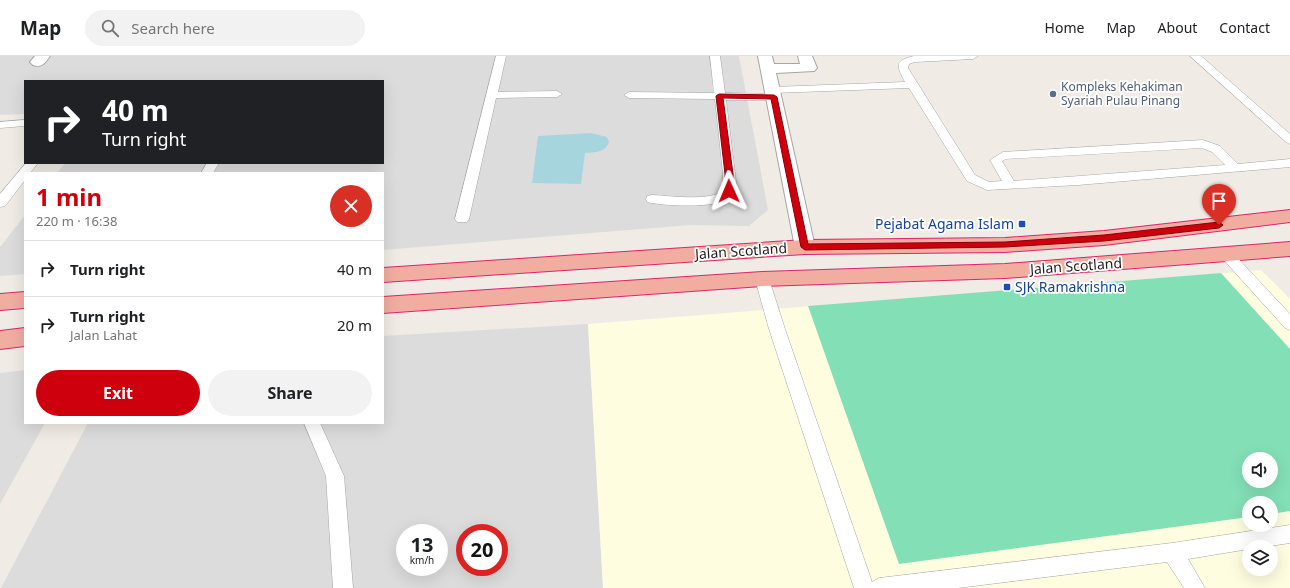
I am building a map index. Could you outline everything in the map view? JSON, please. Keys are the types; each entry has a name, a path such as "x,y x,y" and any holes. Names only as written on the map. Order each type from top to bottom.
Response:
{"highway":[{"name":"Jalan Scotland","path":"384,275 805,247 1005,245 1104,238 1290,216"},
{"name":"Jalan Scotland","path":"384,305 762,279 1005,271 1290,249"},
{"path":"0,302 24,300"},
{"path":"0,340 24,337"}],"street":[{"path":"805,56 809,68 767,62 805,247"}],"lane":[{"path":"462,219 501,56"},
{"path":"652,200 712,200 725,195 729,191 729,174 715,56"},
{"path":"973,56 914,59 904,62 903,68 912,85 971,178 987,186 1290,163"},
{"path":"1195,56 1290,140"},
{"path":"629,95 719,96 912,85"},
{"path":"491,95 557,94"},
{"path":"0,124 24,123"},
{"path":"1011,185 997,164 996,160 1003,156 1203,144 1216,149 1235,168"},
{"path":"25,172 31,164"},
{"path":"0,203 24,173"},
{"path":"1226,254 1290,324"},
{"path":"762,279 777,329 864,588"},
{"path":"312,424 335,476 343,588"},
{"path":"879,588 1172,552 1290,534"},
{"path":"1172,552 1195,588"}],"shaded area":[{"path":"0,56 739,56 768,210 749,226 691,225 384,250 384,172 58,172 64,164 384,164 384,80 24,80 24,114 0,115"},
{"path":"24,216 24,274 0,276 0,247"},
{"path":"1261,270 1290,299 1290,588 603,588 588,324"},
{"path":"588,324 603,588 1,588 87,424 384,424 384,336"},
{"path":"24,370 24,424 44,424 0,504 0,373"}],"green space":[{"path":"1221,273 1290,349 1290,511 1278,513 1278,496 1242,496 1242,518 899,564 808,306"}],"water":[{"path":"591,133 607,137 609,142 602,150 585,153 581,184 532,183 538,136"}],"place":[{"name":"Kompleks Kehakiman Syariah Pulau Pinang","path":"1053,94"},
{"name":"Pejabat Agama Islam","path":"1022,224"},
{"name":"SJK Ramakrishna","path":"1007,287"}],"route":[{"path":"729,191 729,174 719,96 774,97 805,247 1005,245 1104,238 1219,225"}]}
